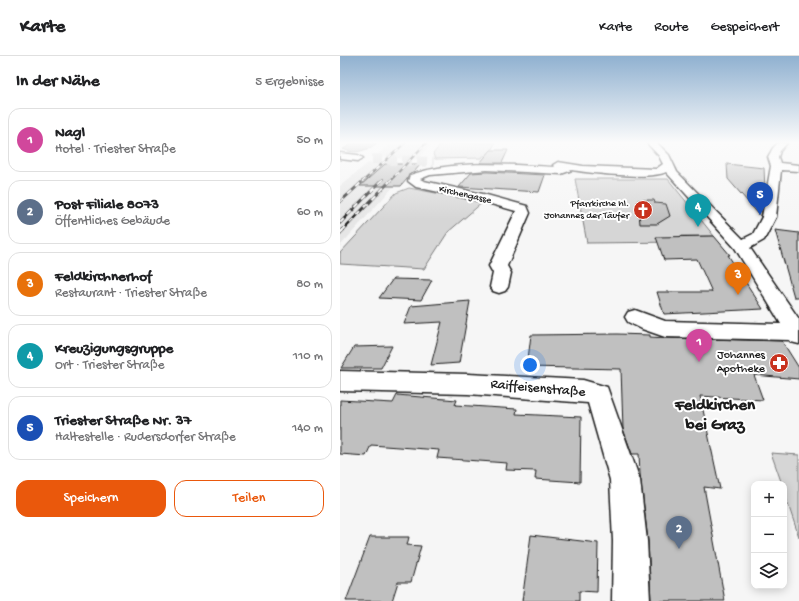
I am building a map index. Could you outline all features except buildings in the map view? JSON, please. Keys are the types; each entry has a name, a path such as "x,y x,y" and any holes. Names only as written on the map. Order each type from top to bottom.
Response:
{"street":[{"name":"Kirchengasse","path":"474,168 428,172 414,178 414,181 420,184 483,198 522,209 523,213 498,266 502,273 499,287"},
{"name":"Kirchengasse","path":"492,168 562,171 568,168"},
{"path":"590,168 643,172 658,172 668,169 741,246 798,334"},
{"path":"610,170 621,168"},
{"path":"741,246 759,237 769,217 776,168"},
{"path":"635,317 649,324 665,329 798,334"},
{"name":"Raiffeisenstraße","path":"340,381 468,384 583,390 598,395 625,480 630,541 631,601"}],"shaded area":[{"path":"361,168 410,168 340,246 340,186"},
{"path":"575,179 668,179 714,236 680,236 682,242 587,243"},
{"path":"409,188 483,202 448,232 424,269 340,264 340,253 396,193"},
{"path":"771,453 799,455 799,537 787,501 787,481 781,481"}],"railway":[{"path":"362,182 377,168"},
{"path":"389,182 402,168"},
{"path":"340,202 363,181"},
{"path":"340,223 381,181"},
{"path":"342,231 390,181"}],"place":[{"name":"Pfarrkirche hl. Johannes der Täufer","path":"643,210"},
{"name":"Triester Straße Nr. 37","path":"760,215"},
{"name":"Kreuzigungsgruppe","path":"698,227"},
{"name":"Feldkirchnerhof","path":"738,295"},
{"name":"Nagl","path":"699,362"},
{"name":"Johannes Apotheke","path":"779,363"},
{"name":"Post Filiale 8073","path":"679,549"}],"district":[{"name":"Feldkirchen bei Graz","path":"715,416"}]}
